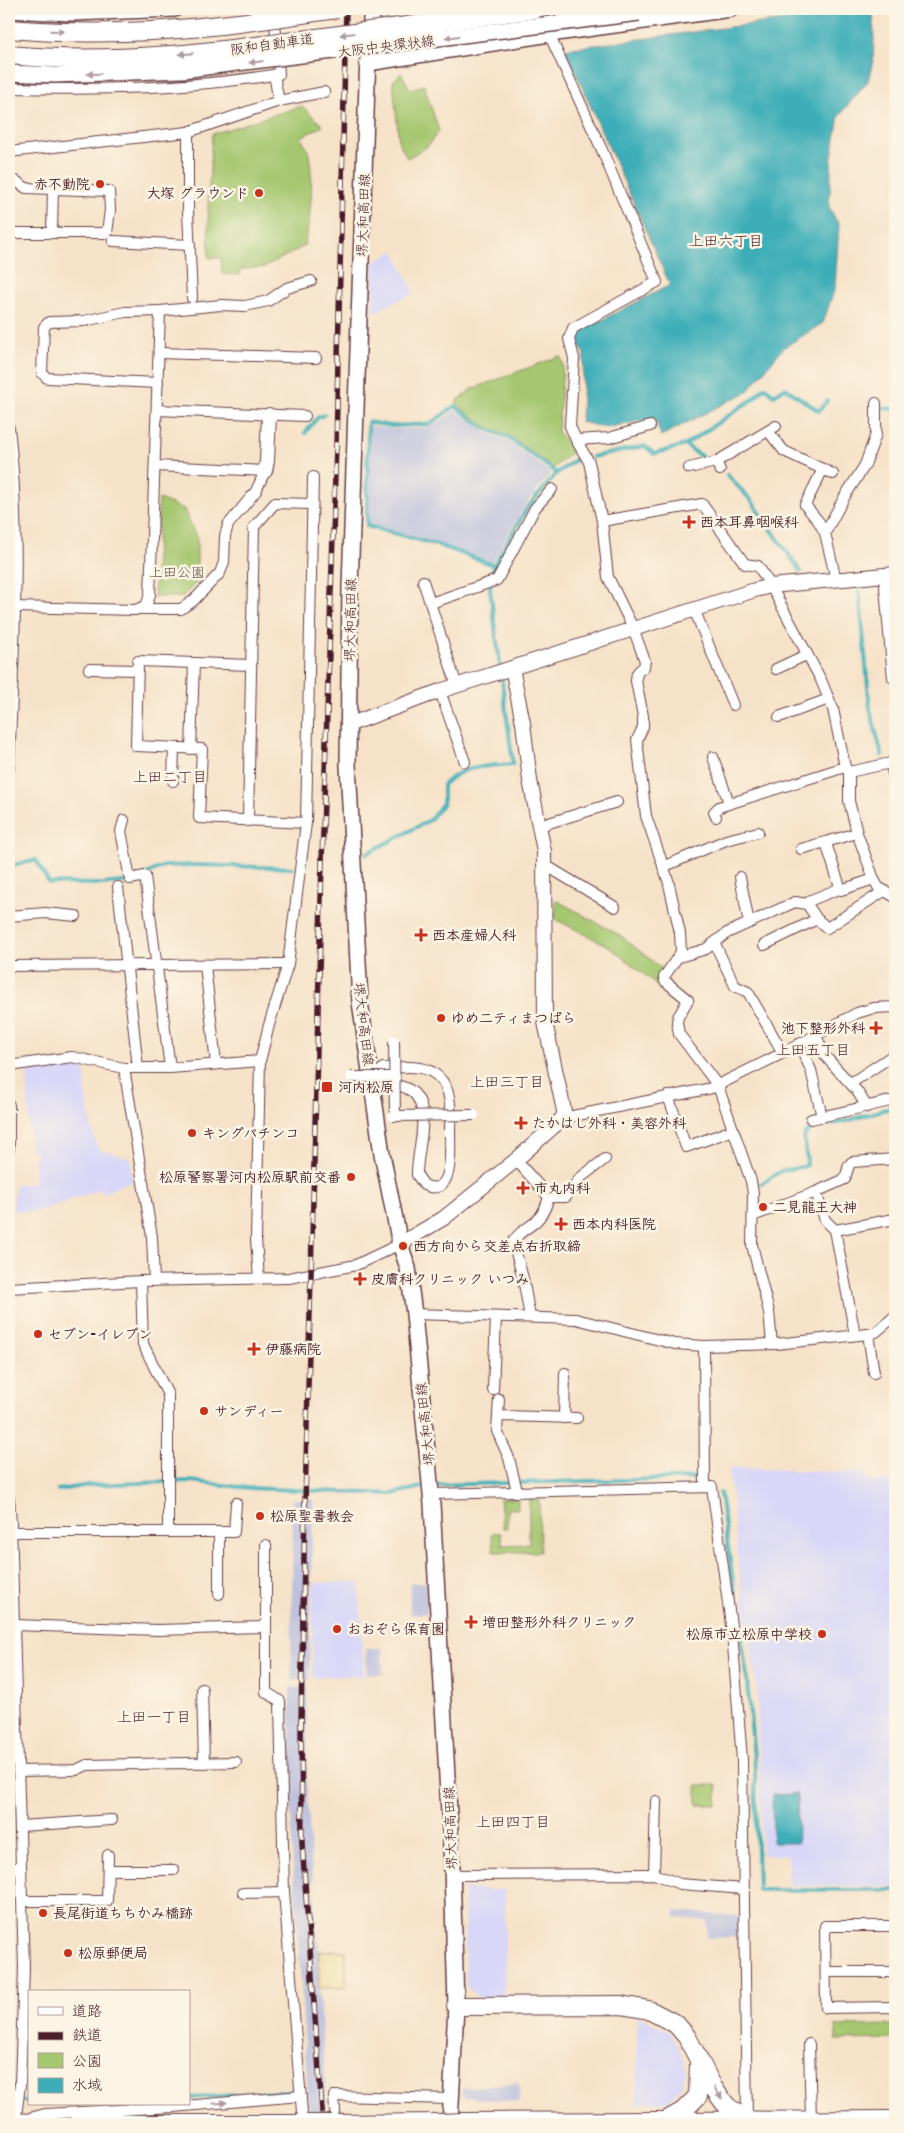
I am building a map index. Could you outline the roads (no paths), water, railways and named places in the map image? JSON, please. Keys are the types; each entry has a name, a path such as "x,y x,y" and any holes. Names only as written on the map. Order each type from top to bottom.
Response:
{"highway":[{"name":"阪和自動車道","path":"9,29 147,32 222,25 337,9"},
{"name":"阪和自動車道","path":"9,55 85,58 161,56 224,51 534,9"},
{"path":"456,2006 621,2005 650,2010 676,2024 687,2037 713,2087 728,2107 747,2120"},
{"path":"666,2120 683,2111 698,2096 699,2058"},
{"path":"78,2124 333,2117 452,2123 666,2120 895,2120"},
{"path":"13,2123 51,2124"}],"main road":[{"path":"9,10 72,14 175,9"},
{"name":"堺大和高田線","path":"372,9 368,63 350,587 348,725 358,979 382,1154 400,1244 408,1268 431,1487 442,1662 452,1875 456,2006 451,2099 452,2123"},
{"name":"大阪中央環状線","path":"9,73 55,75 182,70 672,9"},
{"path":"368,63 549,34 732,9"}],"street":[{"path":"9,88 81,90 184,86 279,74 274,9"},
{"path":"549,34 602,150 658,282 573,328 569,339 574,358 570,426 589,462 602,521 608,577 633,628 645,661 644,667 636,675 643,716 643,727 637,740 644,803 646,816 663,867 680,933 681,952 664,977 665,981 688,1000 678,1017 677,1028 679,1034 718,1086 751,1182 753,1193 752,1245 769,1312 772,1344"},
{"path":"274,75 279,102"},
{"path":"9,152 188,132 279,102 324,92"},
{"path":"188,132 188,211 192,298"},
{"path":"9,181 16,181 26,188 109,191 110,210 106,232 14,233"},
{"path":"52,232 53,188"},
{"path":"113,241 190,245"},
{"path":"158,383 48,378 42,373 44,327 49,322 84,321 125,312 160,311 222,305 245,306 268,301 287,288 312,281"},
{"path":"140,609 146,606 149,600 160,311"},
{"path":"159,353 316,358"},
{"path":"825,533 845,496 865,465 876,434 876,403"},
{"path":"157,410 305,416"},
{"path":"12,607 181,609 193,601 220,573 224,562 225,536 228,525 256,491 267,460 269,415"},
{"path":"576,440 609,438 650,426"},
{"path":"9,428 16,530 12,607 9,768"},
{"path":"689,468 718,466 772,428 784,450 833,474"},
{"path":"155,466 264,471"},
{"path":"823,469 806,506 825,533 836,580"},
{"path":"259,1279 256,1239 260,1061 288,964 306,823 312,477"},
{"path":"431,603 497,580 535,508 552,489"},
{"path":"248,821 254,527 275,503 312,504"},
{"path":"602,521 702,504 745,564 758,566 771,586 829,700 847,770 849,801 857,833 878,887 895,897"},
{"path":"348,725 440,691 633,628 771,586 890,575 893,678"},
{"path":"423,581 457,686"},
{"path":"694,609 733,705"},
{"path":"776,669 806,655"},
{"path":"251,665 138,661 136,746 202,749 199,818 306,823"},
{"path":"191,749 194,663"},
{"path":"511,668 523,723 530,780 545,865 545,1022 564,1104 563,1118"},
{"path":"89,670 138,670"},
{"path":"440,691 465,762"},
{"path":"779,717 829,700"},
{"path":"173,781 174,748"},
{"path":"714,757 729,803"},
{"path":"716,817 714,812 719,807 729,803 847,770 893,763 895,780"},
{"path":"539,826 617,802"},
{"path":"124,820 122,831 130,879 145,876 170,1068"},
{"path":"663,867 726,840 758,832"},
{"path":"801,850 857,833"},
{"path":"826,842 840,888"},
{"path":"545,865 616,908"},
{"path":"740,877 749,923"},
{"path":"807,904 811,900 840,888 841,890 874,879"},
{"path":"118,887 138,1068"},
{"path":"679,957 706,949 727,933 795,902 807,904 817,919 827,928 884,891"},
{"path":"9,916 45,913 76,916"},
{"path":"764,945 817,919"},
{"path":"715,944 734,986 748,992 783,1053"},
{"path":"9,966 288,964"},
{"path":"205,965 216,1064"},
{"path":"9,1288 141,1281 289,1278 356,1265 400,1244 444,1218 516,1160 563,1118 718,1086 857,1013 874,1008 895,1007"},
{"path":"815,1034 826,1057 851,1083 866,1107"},
{"path":"394,1041 394,1117 474,1115"},
{"path":"799,1044 811,1070 817,1118 890,1101"},
{"path":"851,1083 895,1054"},
{"path":"9,1066 72,1056 124,1068 170,1068 260,1061"},
{"path":"124,1068 152,1237 154,1281"},
{"path":"383,1068 419,1068 432,1073 443,1083 449,1100 450,1161 447,1177 439,1186 433,1188 424,1185 417,1175 423,1114 418,1098 404,1087 372,1082 383,1068"},
{"path":"351,1077 395,1077"},
{"path":"668,1096 686,1147 732,1130"},
{"path":"9,1105 9,1150"},
{"path":"516,1160 550,1196 566,1197 580,1178 605,1159"},
{"path":"753,1216 845,1179 849,1164 852,1162 895,1159"},
{"path":"816,1192 825,1220 835,1230 855,1335"},
{"path":"530,1317 523,1278 513,1242 517,1234 538,1219 546,1207 550,1196"},
{"path":"835,1230 889,1220"},
{"path":"141,1281 143,1344 168,1395 168,1532"},
{"path":"414,1314 576,1319 675,1344 704,1346 772,1344 868,1334 876,1332 895,1316"},
{"path":"496,1317 497,1431 509,1458 517,1489"},
{"path":"868,1334 874,1373"},
{"path":"704,1346 705,1488"},
{"path":"564,1418 566,1373"},
{"path":"498,1416 577,1418"},
{"path":"431,1487 517,1489 712,1487 732,1632 742,1760 747,2120"},
{"path":"9,1499 11,1604 14,1625 13,1748 18,1771 24,1977 20,2085 13,2123 45,2114 184,2106"},
{"path":"11,1526 168,1532 234,1532 236,1503"},
{"path":"219,1532 220,1594"},
{"path":"266,1545 266,1692 280,1701 284,1892 301,2096 306,2118"},
{"path":"14,1625 158,1630 265,1627"},
{"path":"202,1689 204,1763"},
{"path":"18,1771 76,1770 87,1764 236,1762"},
{"path":"654,1874 656,1801"},
{"path":"20,1826 112,1820"},
{"path":"22,1901 107,1901 108,1855"},
{"path":"9,1868 21,1868"},
{"path":"108,1870 174,1870"},
{"path":"452,1875 654,1874 680,1884 744,1889"},
{"path":"243,1893 284,1892"},
{"path":"895,1926 825,1926 826,2008 895,2007"},
{"path":"826,1972 895,1972"},
{"path":"809,2044 811,2120"},
{"path":"190,2105 301,2096"},
{"path":"333,2117 334,2096 451,2099"}],"water":[{"path":"873,9 873,61 868,81 839,116 832,156 829,207 839,225 835,288 823,323 783,348 747,392 661,436 655,418 606,428 581,422 584,354 577,341 580,331 670,285 565,49"},
{"path":"797,1794 798,1843 773,1843 772,1795"}],"waterway":[{"path":"685,445 753,399 765,387 774,395 785,388 819,411 827,401"},
{"path":"494,565 441,546 367,526 368,422 392,426 430,424 455,406 484,428 507,437 557,473 578,458"},
{"path":"885,408 895,409"},
{"path":"305,433 318,417 324,415"},
{"path":"592,457 645,446 654,454 685,445 701,456"},
{"path":"366,854 430,820 443,803 443,785 450,778 475,768 513,764 490,589 494,565 498,558 527,508 557,473"},
{"path":"727,475 751,500 801,572"},
{"path":"859,588 870,709 882,755"},
{"path":"13,865 36,860 49,883 103,884 131,881"},
{"path":"144,875 164,866 198,865 293,868"},
{"path":"761,1184 781,1171 806,1166 804,1136 809,1130 895,1108"},
{"path":"433,1485 699,1478"},
{"path":"58,1490 90,1485 190,1481 248,1488 392,1494 426,1486"},
{"path":"720,1493 746,1669 755,1769 758,1890 895,1890"},
{"path":"190,2098 295,2091"}],"railway":[{"path":"323,2124 302,1843 301,1723 305,1502 322,861 336,446 346,9"}],"place":[{"name":"赤不動院","path":"100,184"},
{"name":"大塚 グラウンド","path":"259,193"},
{"name":"西本耳鼻咽喉科","path":"689,522"},
{"name":"西本産婦人科","path":"421,935"},
{"name":"ゆめ二ティまつばら","path":"441,1018"},
{"name":"池下整形外科","path":"876,1028"},
{"name":"河内松原","path":"327,1087"},
{"name":"たかはし外科・美容外科","path":"521,1123"},
{"name":"キングパチンコ","path":"192,1133"},
{"name":"松原警察署河内松原駅前交番","path":"351,1177"},
{"name":"市丸内科","path":"523,1188"},
{"name":"二見龍王大神","path":"763,1207"},
{"name":"西本内科医院","path":"561,1224"},
{"name":"西方向から交差点右折取締","path":"403,1246"},
{"name":"皮膚科クリニック いつみ","path":"360,1279"},
{"name":"セブン-イレブン","path":"38,1334"},
{"name":"伊藤病院","path":"254,1349"},
{"name":"サンディー","path":"204,1411"},
{"name":"松原聖書教会","path":"260,1516"},
{"name":"増田整形外科クリニック","path":"471,1622"},
{"name":"おおぞら保育園","path":"337,1629"},
{"name":"松原市立松原中学校","path":"822,1634"},
{"name":"長尾街道ちちかみ橋跡","path":"43,1913"},
{"name":"松原郵便局","path":"68,1953"}],"district":[{"name":"上田六丁目","path":"726,241"},
{"name":"上田二丁目","path":"170,777"},
{"name":"上田五丁目","path":"813,1050"},
{"name":"上田三丁目","path":"507,1082"},
{"name":"上田一丁目","path":"154,1717"},
{"name":"上田四丁目","path":"513,1822"}],"park label":[{"name":"上田公園","path":"177,572"}]}
